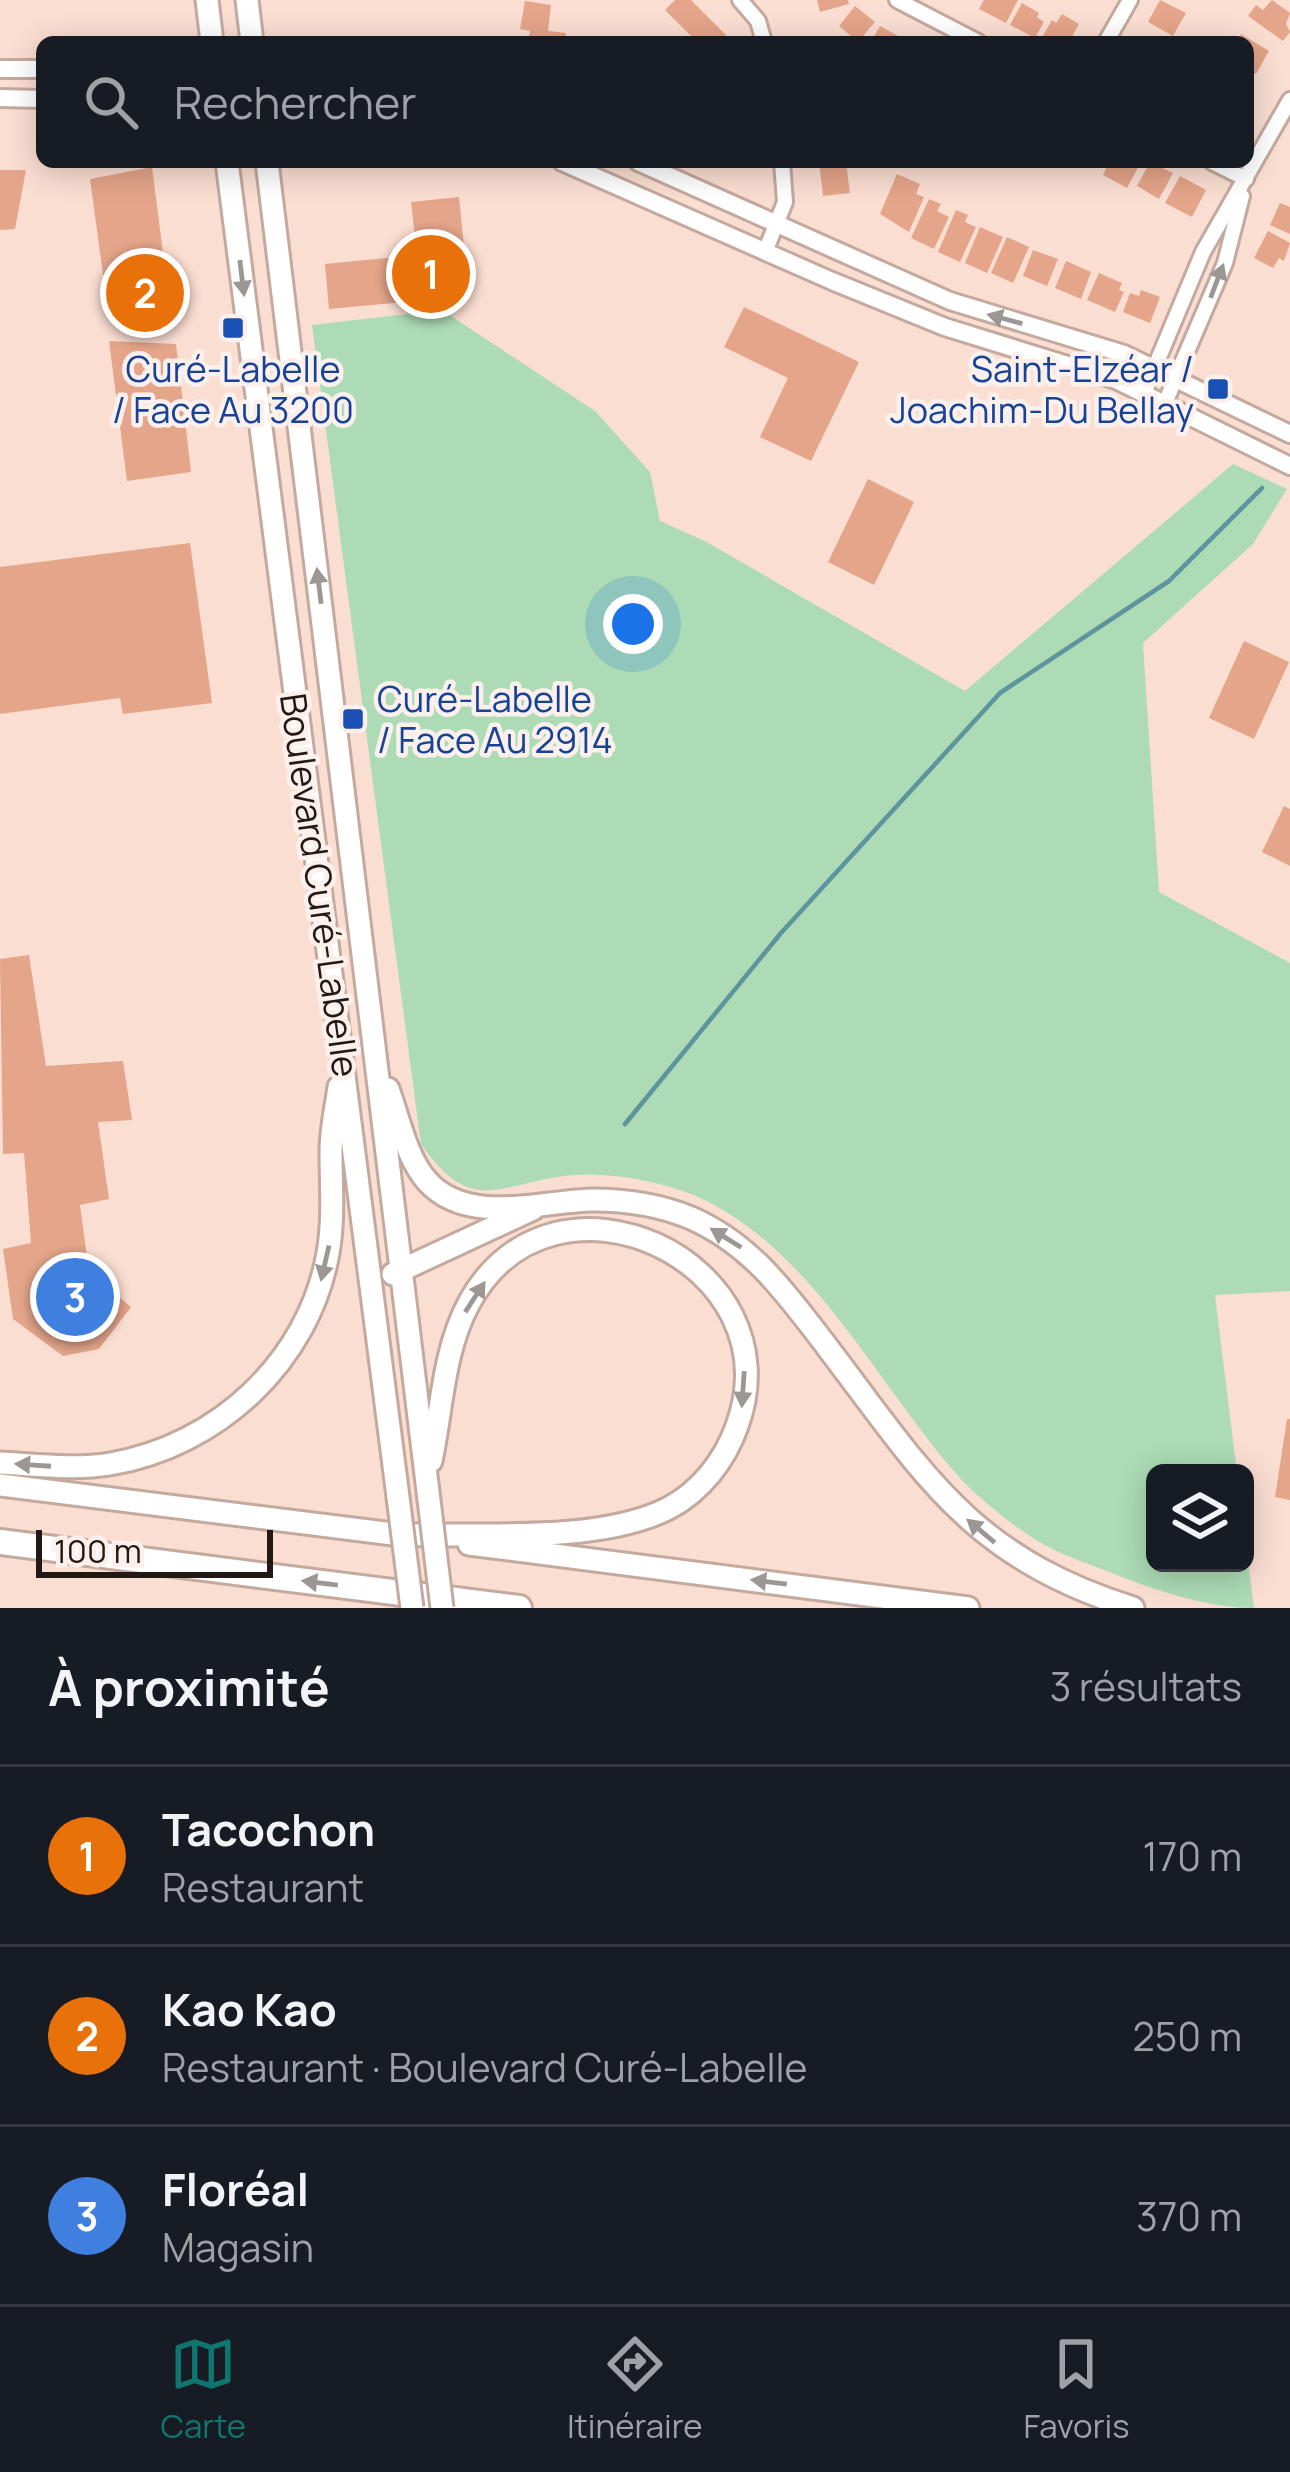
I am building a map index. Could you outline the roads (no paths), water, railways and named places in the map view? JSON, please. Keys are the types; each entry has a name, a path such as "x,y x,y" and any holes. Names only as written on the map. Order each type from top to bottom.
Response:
{"highway":[{"path":"0,1541 520,1608"}],"main road":[{"path":"207,0 211,36"},
{"path":"247,0 251,36"},
{"name":"Boulevard Curé-Labelle","path":"228,168 412,1608"},
{"name":"Boulevard Curé-Labelle","path":"268,168 442,1608"},
{"path":"375,1055 414,1161 445,1196 472,1205 579,1200 639,1203 680,1214 729,1239 777,1282 917,1466 970,1522 1050,1577 1133,1608"},
{"path":"0,1462 90,1466 145,1456 186,1440 226,1415 275,1367 308,1315 327,1258 333,1212 331,1147 342,1057"},
{"path":"372,1287 542,1205"},
{"path":"399,1535 601,1528 643,1519 680,1502 714,1470 740,1418 745,1366 735,1324 723,1302 682,1258 629,1233 572,1232 518,1251 488,1276 460,1320 428,1490"},
{"path":"0,1485 968,1608"}],"street":[{"path":"740,0 758,21 762,36"},
{"path":"897,0 966,36"},
{"path":"1109,36 1130,0"},
{"path":"0,69 36,69"},
{"path":"0,98 36,99"},
{"path":"1254,165 1290,100"},
{"path":"576,168 945,327 1088,370 1144,393 1290,466"},
{"path":"651,168 964,307 1088,342 1156,369 1290,434"},
{"path":"766,252 785,202 782,168"},
{"path":"1224,168 1246,179"},
{"path":"1144,393 1203,252 1252,168"},
{"path":"1165,403 1225,263 1246,179"}],"waterway":[{"path":"625,1124 781,933 1000,693 1169,581 1262,488"}],"place":[{"name":"Tacochon","path":"431,274"},
{"name":"Kao Kao","path":"145,293"},
{"name":"Curé-Labelle / Face Au 3200","path":"233,328"},
{"name":"Saint-Elzéar / Joachim-Du Bellay","path":"1218,389"},
{"name":"Curé-Labelle / Face Au 2914","path":"353,719"},
{"name":"Floréal","path":"75,1297"}]}
